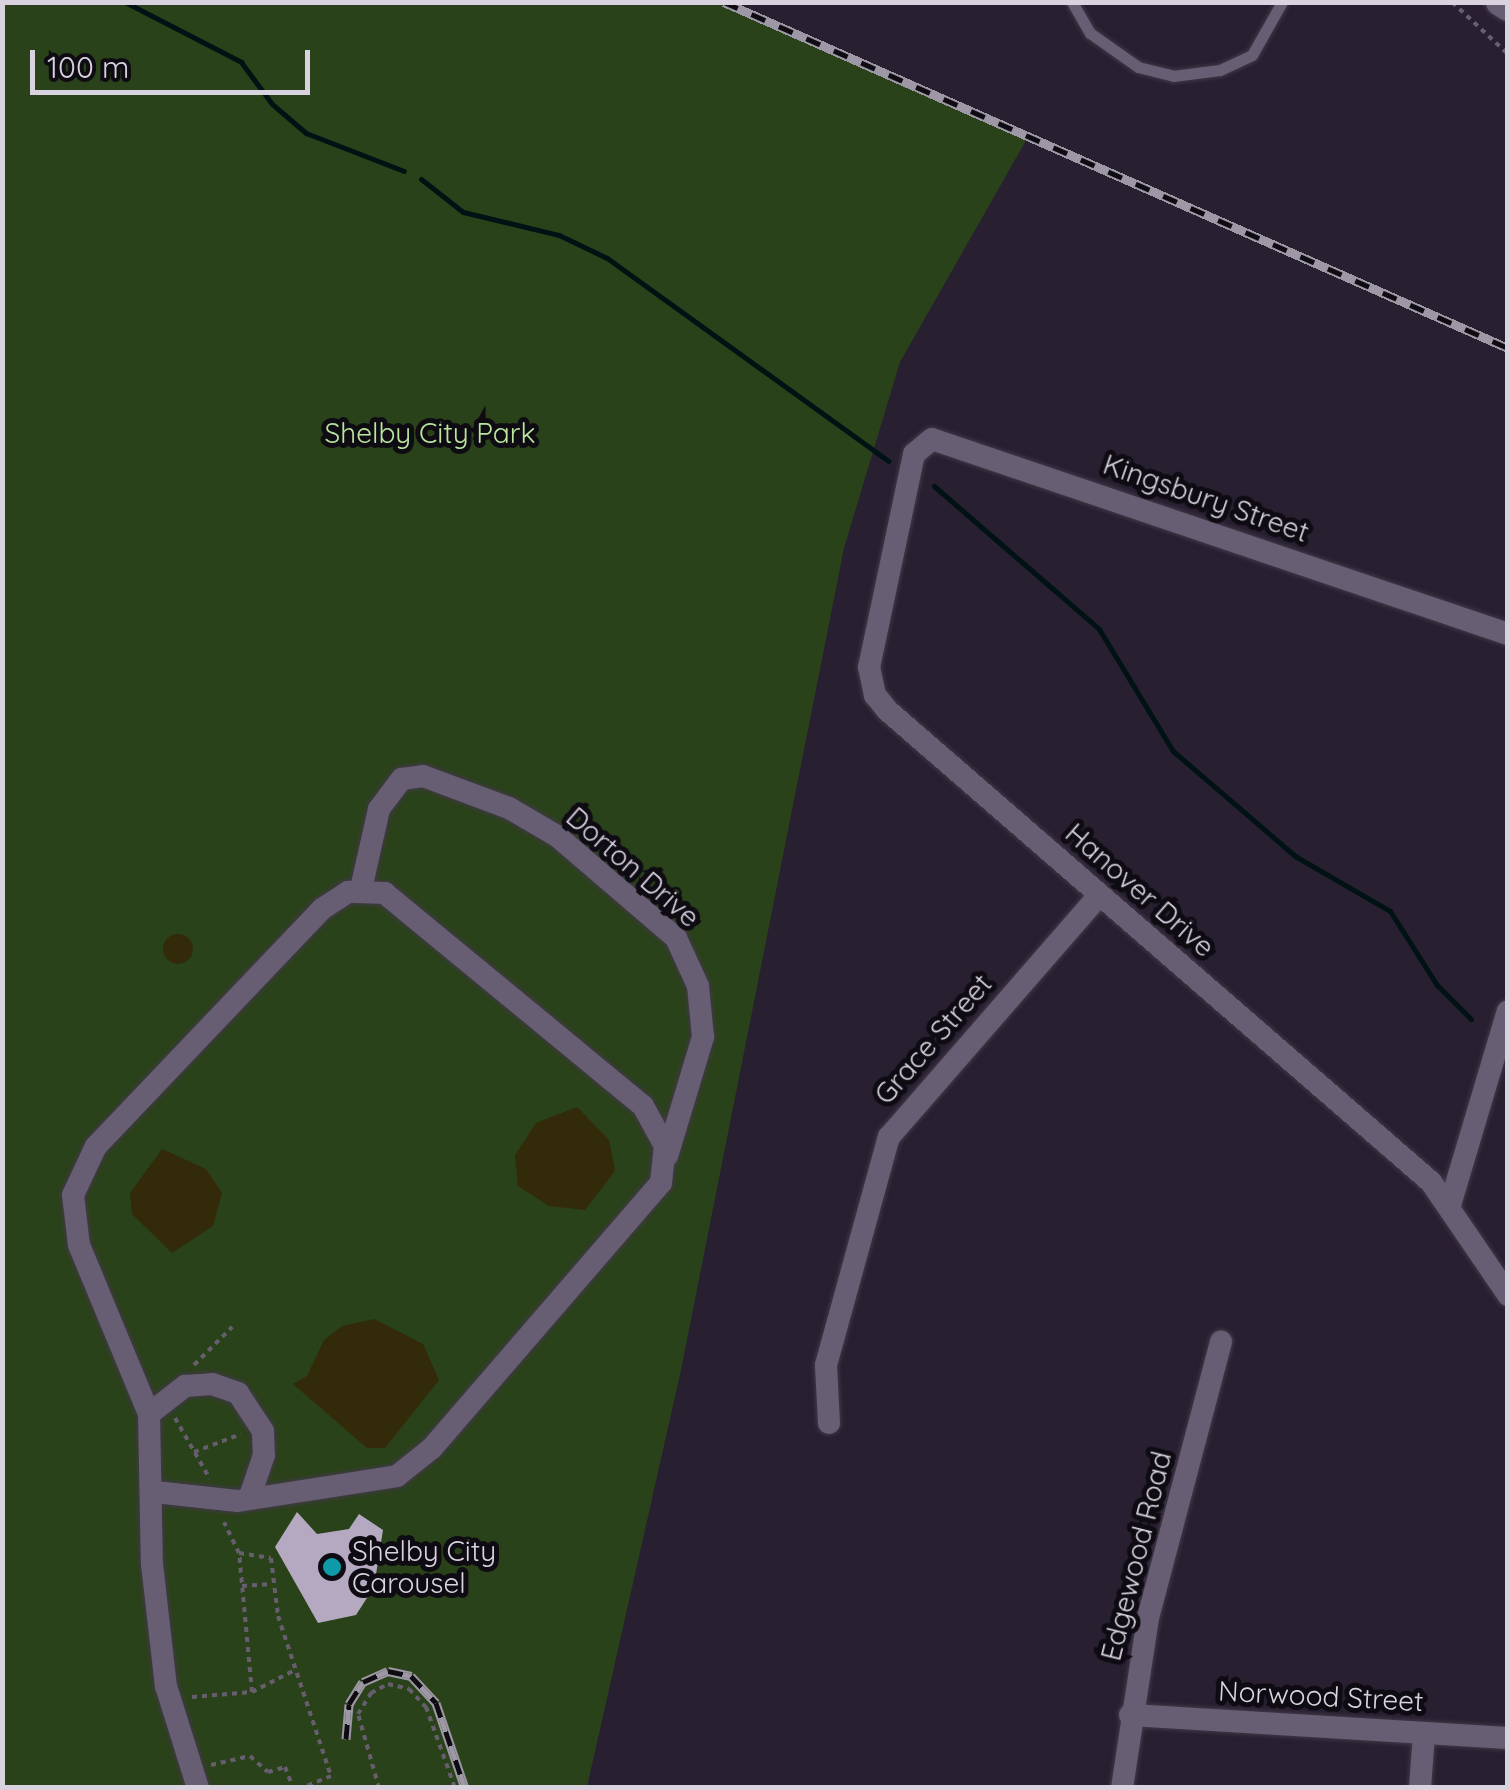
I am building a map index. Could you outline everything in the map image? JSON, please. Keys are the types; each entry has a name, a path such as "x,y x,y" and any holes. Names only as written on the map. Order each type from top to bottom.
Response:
{"street":[{"path":"1500,2 1508,7"},
{"name":"Kingsbury Street","path":"909,481 914,454 932,439 945,439 1508,634"},
{"name":"Hanover Drive","path":"909,481 876,615 870,666 875,695 1450,1205 1508,1295"},
{"name":"Dorton Drive","path":"155,1492 203,1501 249,1500 383,1482 413,1465 654,1195 703,1038 698,986 676,938 557,836 509,808 423,776 402,779 378,809 360,890"},
{"path":"195,1780 170,1699 152,1564 164,1405 79,1244 72,1210 77,1178 112,1128 322,909 360,890 407,906 643,1106 666,1156"},
{"name":"Grace Street","path":"829,1423 826,1364 889,1137 1099,895"},
{"path":"1450,1205 1508,1011"},
{"name":"Edgewood Road","path":"1122,1788 1130,1714 1148,1618 1220,1342"},
{"path":"164,1405 199,1384 224,1387 249,1402 261,1426 264,1455 249,1500"},
{"name":"Norwood Street","path":"1130,1714 1508,1738"},
{"path":"1420,1788 1424,1732"}],"lane":[{"path":"1072,2 1090,33 1138,67 1173,76 1220,70 1252,55 1282,2"}],"path":[{"path":"1452,2 1508,54"},
{"path":"217,1492 164,1405 232,1328"},
{"path":"194,1452 261,1426"},
{"path":"224,1522 239,1553 252,1692"},
{"path":"239,1553 269,1554 295,1670 331,1776 302,1788"},
{"path":"242,1586 273,1584"},
{"path":"170,1699 252,1692 295,1670"},
{"path":"379,1788 358,1714 371,1693 388,1684 409,1689 426,1707 455,1788"},
{"path":"195,1780 250,1756 268,1772 285,1767 293,1788"}],"green space":[{"name":"Shelby City Park","path":"3,3 724,3 1028,137 900,362 844,548 681,1370 587,1787 3,1787"}],"sand":[{"path":"178,934 189,938 193,949 189,960 178,964 167,960 163,949 167,938"},
{"path":"577,1107 609,1140 615,1171 585,1210 549,1206 518,1186 515,1155 536,1123"},
{"path":"162,1149 206,1169 222,1193 213,1226 172,1253 132,1214 130,1193"},
{"path":"374,1319 423,1344 439,1380 385,1448 367,1448 293,1384 307,1376 324,1340 342,1326"}],"building":[{"name":"Shelby City Carousel","path":"297,1512 317,1534 349,1529 359,1514 383,1530 374,1587 356,1615 318,1623 275,1547"}],"waterway":[{"path":"125,2 241,62 272,104 306,133 404,171"},
{"path":"421,179 463,212 559,235 607,258 888,461"},
{"path":"934,486 1099,629 1173,751 1295,856 1390,911 1437,985 1471,1019"}],"railway":[{"path":"724,2 1508,348"},
{"path":"346,1739 349,1704 363,1682 388,1671 411,1676 436,1703 465,1788"}],"place":[{"name":"Shelby City Carousel","path":"332,1567"}]}
